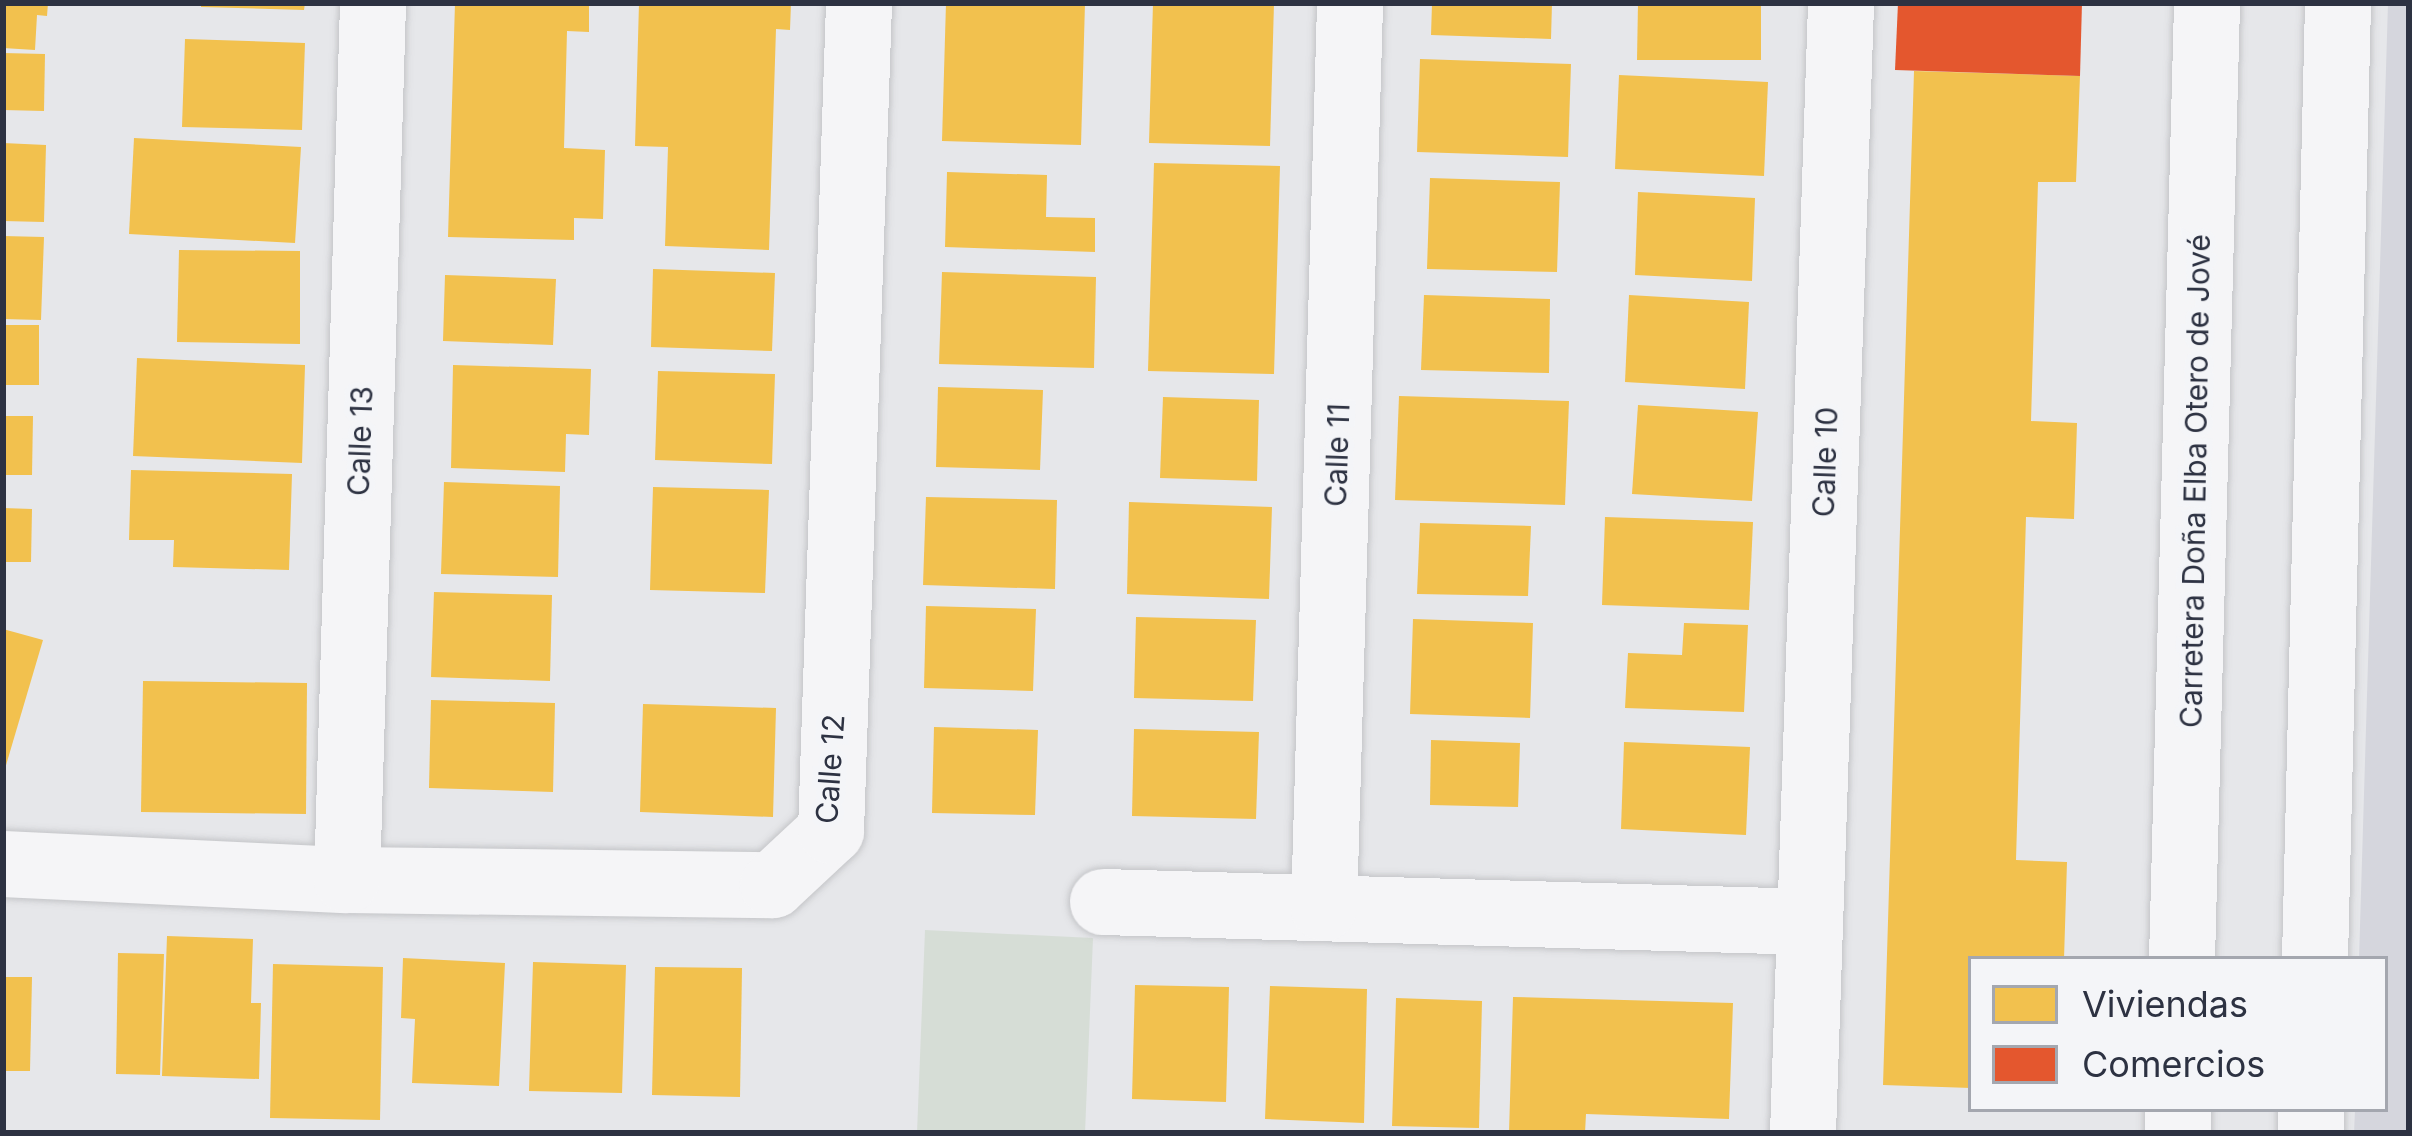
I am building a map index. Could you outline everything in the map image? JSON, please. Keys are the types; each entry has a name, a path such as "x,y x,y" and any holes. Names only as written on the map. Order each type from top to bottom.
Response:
{"street":[{"name":"Calle 13","path":"347,880 373,3"},
{"name":"Calle 12","path":"3,864 347,880 773,885 831,831 859,3"},
{"name":"Calle 11","path":"1324,908 1350,3"},
{"name":"Calle 10","path":"1803,1133 1841,3"},
{"name":"Carretera Doña Elba Otero de Jové","path":"2182,956 2207,3"},
{"path":"2315,956 2338,3"},
{"path":"1103,902 1809,922"}],"shaded area":[{"path":"2388,3 2409,3 2409,1133 2354,1133 2355,1112 2388,1112 2388,956 2359,956"},
{"path":"925,930 1093,938 1085,1133 917,1133"}],"building: Viviendas":[{"path":"3,3 48,3 47,16 37,15 35,50 3,48"},
{"path":"201,3 305,3 304,10 201,7"},
{"path":"455,3 589,3 589,32 567,31 564,148 605,150 603,219 574,218 574,240 448,237"},
{"path":"639,3 791,3 790,30 776,29 769,250 665,246 668,147 635,146"},
{"path":"946,3 1085,3 1081,145 942,141"},
{"path":"1153,3 1274,3 1270,146 1149,143"},
{"path":"1432,3 1552,3 1551,39 1431,35"},
{"path":"1638,3 1761,3 1761,60 1637,60"},
{"path":"185,39 305,43 302,130 182,127"},
{"path":"3,53 45,54 44,111 3,110"},
{"path":"1420,59 1571,64 1568,157 1417,152"},
{"path":"1914,71 2080,76 2076,182 2038,182 2031,421 2077,423 2074,519 2026,517 2016,860 2067,862 2064,956 1968,956 1968,1088 1883,1085"},
{"path":"1619,75 1768,82 1764,176 1615,169"},
{"path":"134,138 301,147 295,243 129,234"},
{"path":"3,143 46,145 44,222 3,221"},
{"path":"1154,163 1280,166 1274,374 1148,371"},
{"path":"947,172 1047,175 1046,217 1095,218 1095,252 945,247"},
{"path":"1430,178 1560,182 1557,272 1427,269"},
{"path":"1638,192 1755,198 1752,281 1635,275"},
{"path":"3,236 44,237 41,320 3,319"},
{"path":"179,250 300,251 300,344 177,342"},
{"path":"653,269 775,273 772,351 651,347"},
{"path":"942,272 1096,277 1094,368 939,364"},
{"path":"445,275 556,279 553,345 443,341"},
{"path":"1424,295 1550,299 1549,373 1421,370"},
{"path":"1629,295 1749,302 1745,389 1625,382"},
{"path":"3,325 39,325 39,385 3,385"},
{"path":"137,358 305,365 302,463 133,456"},
{"path":"453,365 591,369 589,435 566,434 565,472 451,468"},
{"path":"658,371 775,374 772,464 655,460"},
{"path":"938,387 1043,390 1040,470 936,467"},
{"path":"1399,396 1569,401 1565,505 1395,500"},
{"path":"1163,397 1259,400 1257,481 1160,478"},
{"path":"1638,405 1758,412 1752,501 1632,494"},
{"path":"3,416 33,416 32,475 3,475"},
{"path":"131,470 292,474 289,570 173,567 174,540 129,540"},
{"path":"444,482 560,486 558,577 441,574"},
{"path":"653,487 769,490 765,593 650,590"},
{"path":"926,497 1057,500 1055,589 923,585"},
{"path":"1129,502 1272,507 1269,599 1127,594"},
{"path":"3,508 32,509 31,562 3,562"},
{"path":"1605,517 1753,522 1749,610 1602,605"},
{"path":"1420,523 1531,526 1528,596 1417,594"},
{"path":"434,592 552,595 550,681 431,677"},
{"path":"926,606 1036,609 1033,691 924,688"},
{"path":"1136,617 1256,620 1253,701 1134,698"},
{"path":"1413,619 1533,623 1530,718 1410,714"},
{"path":"1684,623 1748,625 1744,712 1625,708 1628,653 1682,655"},
{"path":"3,629 43,640 4,772 3,772"},
{"path":"143,681 307,683 306,814 141,812"},
{"path":"431,700 555,703 553,792 429,788"},
{"path":"643,704 776,708 773,817 640,812"},
{"path":"934,727 1038,730 1035,815 932,813"},
{"path":"1134,729 1259,732 1256,819 1132,816"},
{"path":"1431,740 1520,743 1518,807 1430,805"},
{"path":"1624,742 1750,747 1746,835 1621,829"},
{"path":"167,936 253,939 251,1003 261,1003 259,1079 162,1076"},
{"path":"118,953 164,954 160,1075 116,1074"},
{"path":"403,958 505,963 499,1086 412,1083 415,1019 401,1018"},
{"path":"533,962 626,965 622,1093 529,1091"},
{"path":"273,964 383,967 380,1120 270,1118"},
{"path":"655,967 742,968 740,1097 652,1095"},
{"path":"3,977 32,977 30,1071 3,1071"},
{"path":"1135,985 1229,987 1226,1102 1132,1099"},
{"path":"1270,986 1367,989 1364,1123 1265,1119"},
{"path":"1513,997 1733,1003 1729,1119 1586,1114 1585,1133 1509,1133"},
{"path":"1396,998 1482,1001 1479,1128 1392,1126"}],"building: Comercios":[{"path":"1898,3 2082,3 2080,76 1895,70"}]}
